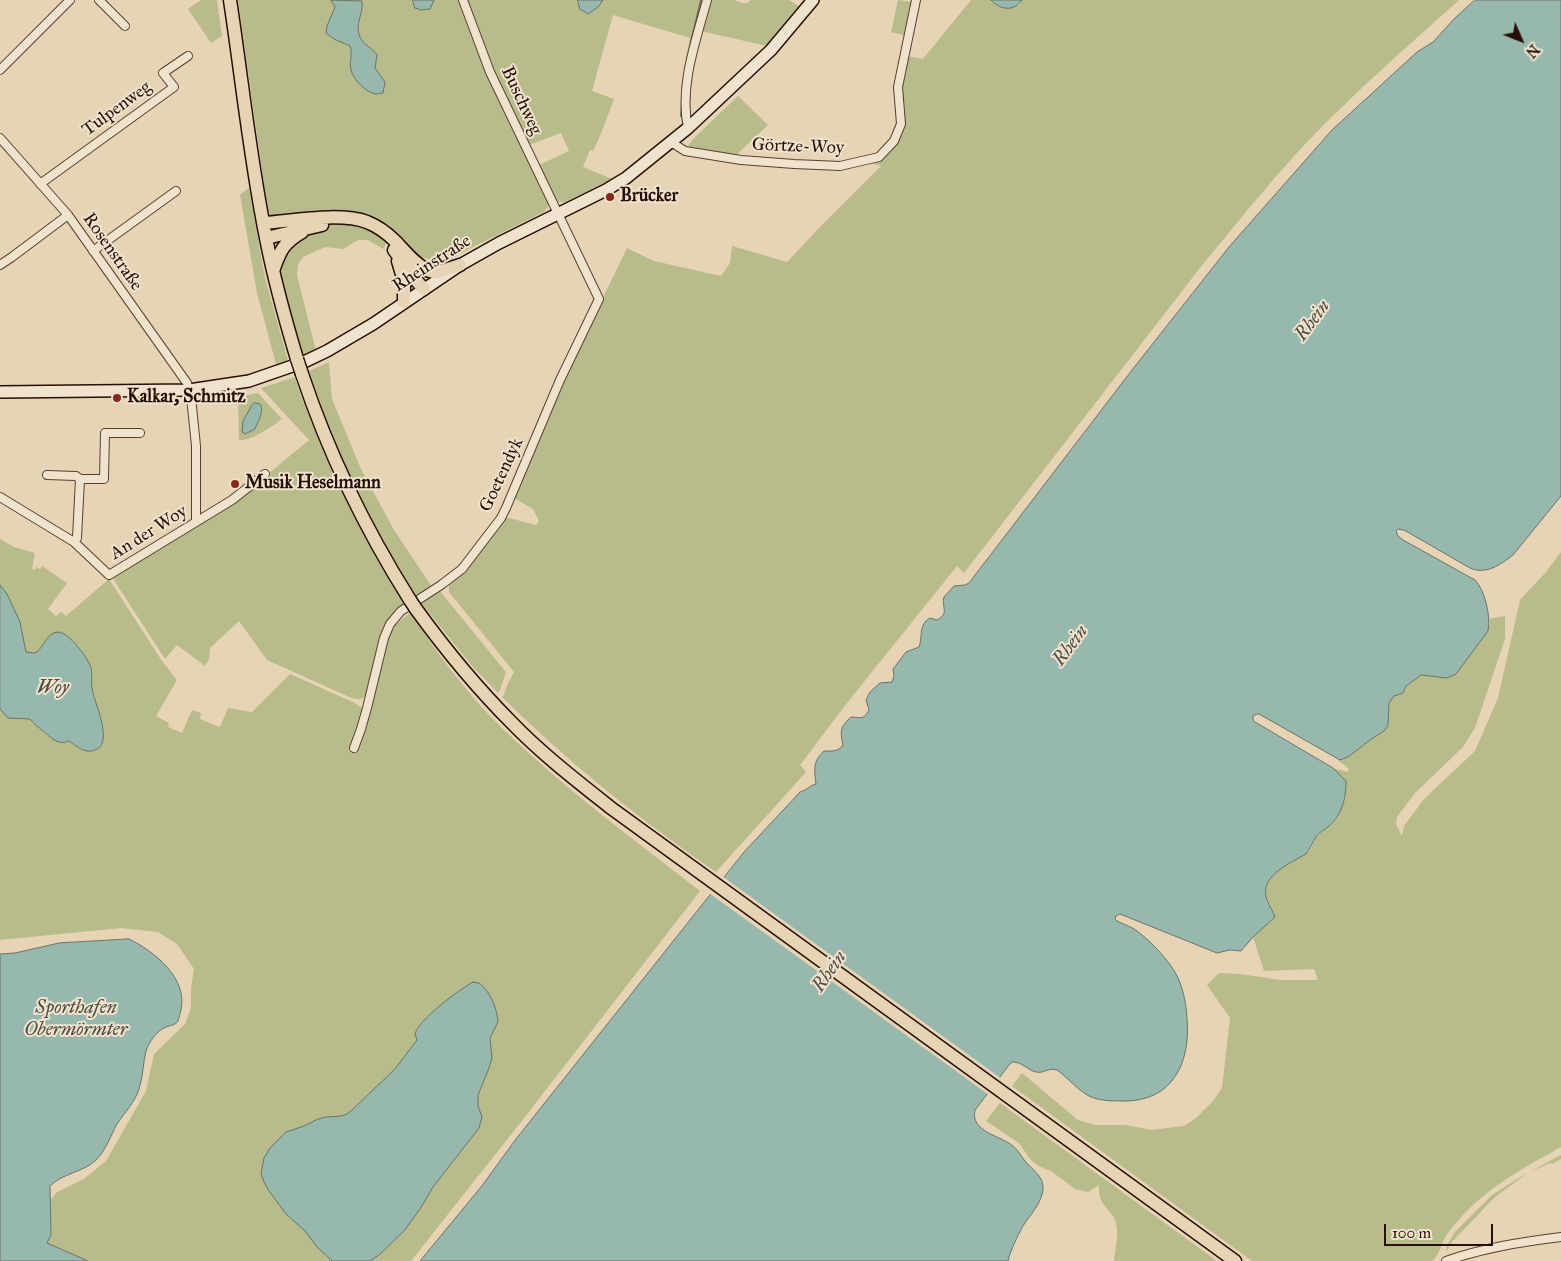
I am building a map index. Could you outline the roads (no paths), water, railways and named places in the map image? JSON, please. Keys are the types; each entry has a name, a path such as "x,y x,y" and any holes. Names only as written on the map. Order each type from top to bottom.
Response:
{"main road":[{"path":"230,0 263,223 273,271 297,359 327,444 350,494 378,548 436,637 513,724 552,760 626,820 1236,1261"},
{"name":"Rheinstraße","path":"0,392 189,390 249,381 304,362 350,338 424,288 492,246 606,190 626,178 688,128 771,50 813,0"},
{"path":"263,223 332,217 354,218 380,228 422,267 434,272 460,265"},
{"path":"266,238 339,222 355,223 369,227 382,236 405,264 415,280 424,288"},
{"path":"273,271 283,246 312,227"},
{"path":"392,248 404,281 404,302"},
{"path":"405,252 424,288"}],"street":[{"path":"0,70 70,0"},
{"path":"99,0 125,26"},
{"name":"Buschweg","path":"463,0 490,72 558,213"},
{"path":"688,128 684,106 689,70 707,0"},
{"name":"Görtze-Woy","path":"671,142 685,151 741,160 794,164 840,166 879,156 894,141 901,124 898,88 916,0"},
{"name":"Tulpenweg","path":"40,184 174,87 164,73 188,56"},
{"name":"Rosenstraße","path":"0,138 68,215 187,383 189,390"},
{"path":"93,251 176,191"},
{"name":"Goetendyk","path":"354,748 361,730 386,631 401,611 441,586 462,569 501,518 560,380 598,299 558,213"},
{"path":"0,265 68,215"},
{"path":"189,390 196,446 196,521"},
{"path":"47,475 76,476 80,479 104,479 105,433 140,434"},
{"name":"An der Woy","path":"0,497 74,542 109,575 232,500 265,474"},
{"path":"74,542 77,538 80,479"},
{"path":"1446,1261 1478,1250 1561,1236"}],"water":[{"path":"331,0 362,1 358,32 364,42 377,55 375,68 385,82 383,93 372,93 361,85 351,70 350,46 326,33 335,7"},
{"path":"413,0 434,0 430,9 421,10 415,8"},
{"path":"578,0 603,0 598,7 588,14 580,9"},
{"path":"991,0 1022,0 1011,8 1003,8"},
{"name":"Rhein","path":"1475,0 1561,0 1561,496 1513,555 1487,570 1470,568 1404,530 1398,529 1396,531 1403,540 1479,584 1489,619 1488,631 1456,674 1447,678 1421,675 1406,686 1403,693 1394,696 1389,703 1388,726 1384,731 1348,757 1340,760 1259,714 1253,716 1255,722 1333,768 1346,781 1346,788 1340,812 1333,822 1317,836 1306,854 1285,866 1271,877 1265,892 1275,917 1241,951 1230,950 1217,953 1120,914 1116,916 1115,919 1117,921 1134,929 1157,949 1168,962 1181,984 1187,1018 1186,1050 1182,1064 1166,1087 1155,1095 1140,1100 1110,1101 1089,1096 1057,1070 1051,1069 1039,1072 1016,1062 1012,1062 1009,1065 975,1110 975,1117 981,1128 1015,1148 1040,1177 1043,1189 1038,1204 1016,1239 1008,1261 420,1261 481,1187 516,1139 744,852 800,792 816,784 815,766 820,755 824,751 837,750 843,745 841,733 845,724 851,717 861,718 865,716 869,710 866,700 870,692 880,683 892,682 894,676 893,669 906,652 919,647 921,631 926,621 930,618 937,620 943,615 944,597 954,586 969,583 1229,247 1332,130 1417,52 1433,42"},
{"path":"255,403 260,404 262,410 260,417 255,429 245,434 242,432 243,421"},
{"name":"Woy","path":"0,585 7,594 20,622 26,652 37,652 51,634 59,632 68,636 88,661 91,670 92,688 103,730 101,745 97,749 86,751 69,741 58,742 30,719 8,718 0,709"},
{"name":"Sporthafen Obermörmter","path":"129,939 149,951 167,967 179,987 182,998 181,1010 177,1023 161,1030 149,1044 137,1094 117,1124 99,1157 86,1167 61,1178 50,1186 51,1235 47,1243 88,1261 0,1261 0,954 15,953 59,943"},
{"path":"473,982 483,986 490,995 498,1022 490,1038 492,1058 478,1095 478,1106 482,1117 479,1128 433,1187 404,1231 379,1255 370,1261 332,1261 317,1247 305,1231 286,1214 269,1191 261,1174 264,1158 270,1148 286,1132 318,1119 347,1114 352,1110 395,1069 417,1040 415,1034 418,1028 431,1013"}],"waterway":[{"path":"691,42 701,0"},
{"path":"681,116 682,101"}],"place":[{"name":"Brücker","path":"610,197"},
{"name":"Kalkar, Schmitz","path":"117,398"},
{"name":"Musik Heselmann","path":"235,484"}]}
